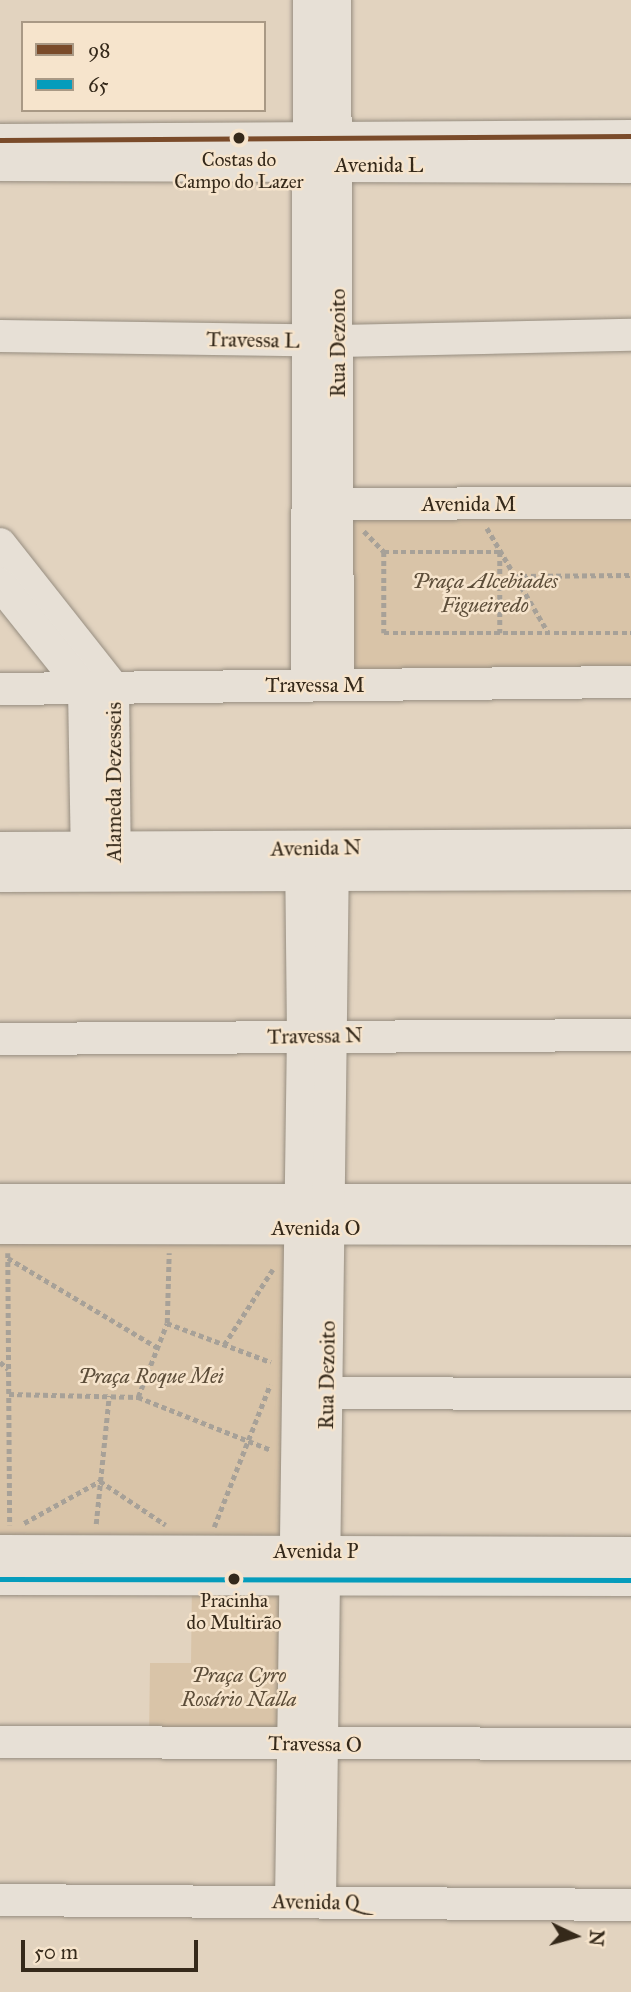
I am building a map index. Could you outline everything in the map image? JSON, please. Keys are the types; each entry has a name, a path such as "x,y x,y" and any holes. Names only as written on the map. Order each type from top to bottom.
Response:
{"street":[{"name":"Rua Dezoito","path":"309,0 322,152 322,685"},
{"name":"Rua Dezoito","path":"322,152 335,0"},
{"name":"Avenida L","path":"0,165 631,136"},
{"name":"Avenida L","path":"0,140 631,167"},
{"name":"Travessa L","path":"0,336 323,341 631,335"},
{"name":"Avenida M","path":"323,505 631,503"},
{"path":"0,544 99,688"},
{"path":"0,584 99,688"},
{"name":"Travessa M","path":"0,688 631,682"},
{"name":"Alameda Dezesseis","path":"99,688 101,862"},
{"name":"Avenida N","path":"333,862 631,845"},
{"name":"Avenida N","path":"0,848 101,862 333,862 631,874"},
{"name":"Avenida N","path":"0,877 101,862"},
{"name":"Rua Dezoito","path":"301,862 317,1036"},
{"name":"Rua Dezoito","path":"310,1566 297,1461 300,1381 314,1214 317,1036 333,862"},
{"name":"Travessa N","path":"0,1039 631,1035"},
{"name":"Avenida O","path":"4,1229 631,1200"},
{"name":"Avenida O","path":"4,1229 170,1228 314,1214 631,1229"},
{"name":"Rua Dezoito","path":"300,1381 310,1566 305,1902"},
{"path":"300,1381 631,1394"},
{"name":"Avenida P","path":"0,1550 93,1550 130,1565 310,1566 466,1566 631,1553"},
{"name":"Avenida P","path":"0,1579 130,1565 204,1551 310,1566"},
{"name":"Avenida P","path":"466,1566 631,1580"},
{"name":"Travessa O","path":"0,1742 631,1744"},
{"name":"Avenida Q","path":"0,1900 631,1905"}],"path":[{"path":"472,504 548,633"},
{"path":"500,552 384,552 384,633 631,633"},
{"path":"500,552 500,633"},
{"path":"514,576 631,575"},
{"path":"138,1397 167,1323 170,1228"},
{"path":"4,1229 157,1347"},
{"path":"4,1229 10,1531 100,1481"},
{"path":"224,1345 276,1263"},
{"path":"167,1323 224,1345 300,1381 248,1441 204,1551"},
{"path":"0,1362 8,1370"},
{"path":"9,1394 138,1397 297,1461"},
{"path":"93,1550 109,1396"},
{"path":"100,1481 170,1527"}],"green space":[{"name":"Praça Alcebiades Figueiredo","path":"339,504 631,504 631,682 339,682"},
{"name":"Praça Roque Mei","path":"0,1228 299,1228 299,1551 0,1551"},
{"name":"Praça Cyro Rosário Nalla","path":"192,1580 295,1581 293,1743 149,1742 150,1663 191,1663"}],"transit line":[{"name":"98","path":"0,140 631,136"},
{"name":"65","path":"0,1579 631,1580"}],"place":[{"name":"Costas do Campo do Lazer","path":"239,138"},
{"name":"Pracinha do Multirão","path":"234,1579"}]}
